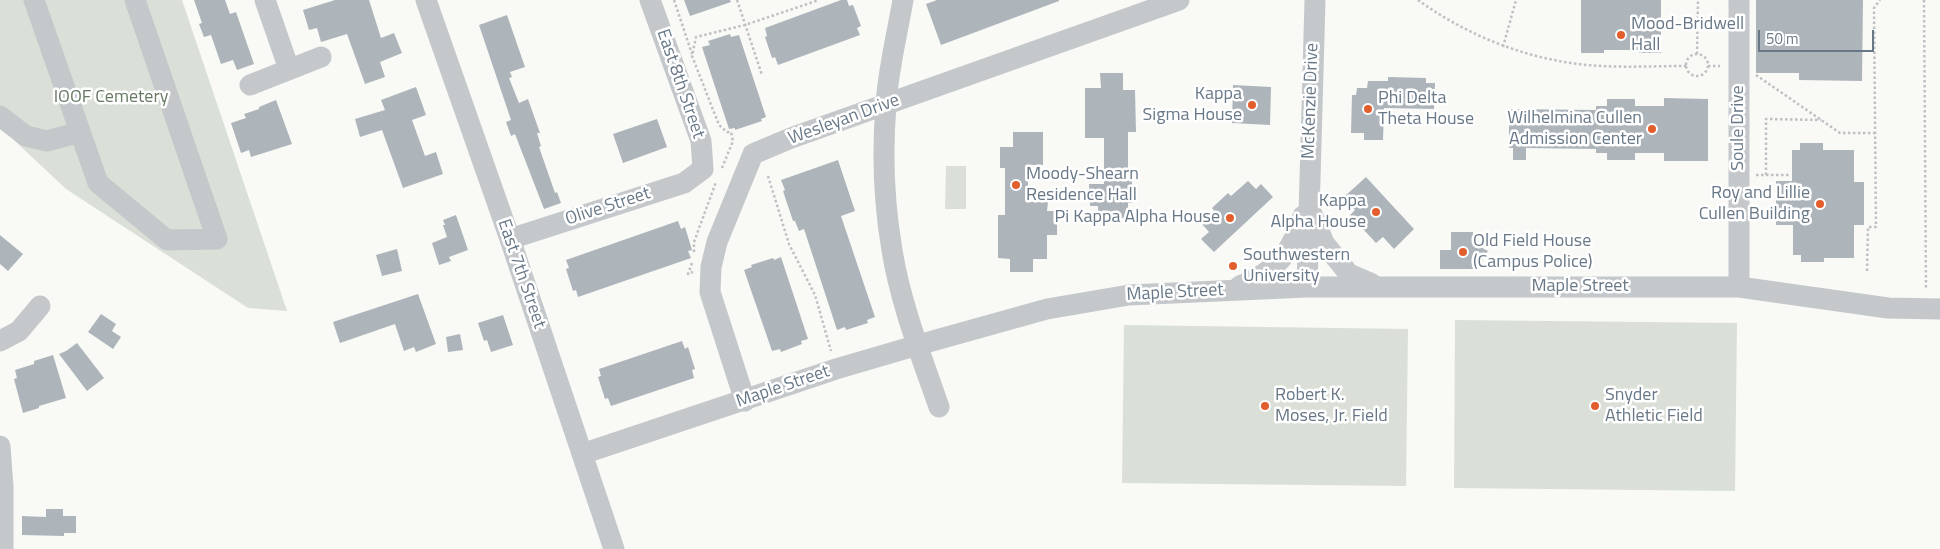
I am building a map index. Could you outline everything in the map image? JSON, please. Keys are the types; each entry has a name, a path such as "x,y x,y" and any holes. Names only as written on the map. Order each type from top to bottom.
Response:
{"street":[{"path":"34,0 98,183 167,240 217,239 135,0"},
{"path":"265,0 289,69"},
{"name":"East 7th Street","path":"426,0 510,238 614,549"},
{"name":"East 8th Street","path":"650,0 701,141 703,169"},
{"path":"903,0 886,104 884,170 892,249 897,275 939,407"},
{"name":"Wesleyan Drive","path":"745,401 710,292 711,267 718,242 753,154 886,104 1179,0"},
{"name":"McKenzie Drive","path":"1307,287 1315,0"},
{"name":"Soule Drive","path":"1739,0 1739,287"},
{"path":"250,85 321,57"},
{"path":"0,116 26,136 47,141 80,132"},
{"name":"Olive Street","path":"510,238 684,183 703,169"},
{"name":"McKenzie Drive","path":"1308,201 1314,222 1324,243 1349,274 1378,286"},
{"name":"McKenzie Drive","path":"1232,290 1260,278 1273,269 1295,238 1308,201"},
{"name":"Maple Street","path":"582,454 836,369 918,345 1046,309 1129,295 1307,287 1378,286 1739,287 1888,308 1940,308"},
{"path":"0,341 18,331 40,306"},
{"path":"0,446 3,487 3,549"}],"path":[{"path":"674,0 692,56 719,125 727,132 732,132 733,141 702,216 694,242 694,255 688,274 711,267"},
{"path":"737,0 762,75"},
{"path":"692,56 696,37 745,25 819,0"},
{"path":"1418,0 1434,12 1503,47 1543,58 1588,65 1687,66"},
{"path":"1503,47 1516,0"},
{"path":"1697,54 1698,0"},
{"path":"1866,271 1868,227 1876,227 1877,132 1874,8 1880,0"},
{"path":"1924,0 1926,289"},
{"path":"1697,54 1705,58 1708,66 1701,75 1693,75 1687,66 1689,58 1697,54"},
{"path":"1739,66 1748,69 1840,133 1877,132"},
{"path":"1766,175 1766,120 1822,120"},
{"path":"1739,175 1789,174"},
{"path":"768,176 789,244 815,295 836,369"}],"green space":[{"name":"IOOF Cemetery","path":"0,0 182,0 287,311 248,308 66,189 0,127"},
{"path":"946,166 966,166 966,209 945,209"},
{"name":"Snyder Athletic Field","path":"1455,320 1737,323 1735,491 1454,488"},
{"name":"Robert K. Moses, Jr. Field","path":"1124,325 1408,329 1406,486 1122,483"}],"building":[{"path":"194,0 225,0 230,14 236,12 254,64 237,70 233,60 221,64 211,35 204,37 199,24 202,23"},
{"path":"335,0 369,0 381,38 394,33 402,53 380,62 385,77 365,84 347,34 321,42 317,28 309,30 303,10"},
{"path":"684,0 730,0 731,2 690,16"},
{"path":"841,0 847,0 849,6 853,5 861,26 857,28 860,35 778,65 775,57 772,58 765,37 767,36 765,28"},
{"path":"937,0 1059,1 941,45 926,4"},
{"name":"Mood-Bridwell Hall","path":"1581,0 1661,0 1661,53 1639,53 1639,50 1604,50 1604,53 1581,53"},
{"path":"1756,0 1863,0 1862,81 1799,80 1799,73 1756,73"},
{"path":"507,15 525,67 510,72 512,77 509,78 519,103 528,99 540,133 537,133 541,146 539,147 555,193 557,192 561,203 544,209 515,134 511,136 506,122 511,120 479,25"},
{"path":"730,34 731,37 739,35 766,117 761,119 762,121 735,130 735,128 729,129 702,47 710,45 708,41"},
{"path":"1100,73 1123,73 1123,90 1135,90 1136,132 1128,132 1128,180 1132,179 1132,203 1128,203 1128,218 1098,218 1098,206 1090,206 1089,184 1104,184 1104,138 1085,138 1085,88 1101,88"},
{"name":"Phi Delta Theta House","path":"1388,77 1426,78 1426,83 1435,83 1434,109 1384,108 1383,140 1364,140 1364,133 1351,133 1352,95 1356,95 1357,88 1367,88 1368,81 1388,81"},
{"name":"Kappa Sigma House","path":"1233,85 1271,87 1270,125 1232,123"},
{"path":"416,87 426,115 412,120 425,156 436,152 443,174 403,188 382,130 360,137 355,119 385,110 381,100"},
{"name":"Wilhelmina Cullen Admission Center","path":"1664,98 1708,99 1708,161 1664,161 1664,153 1635,153 1635,160 1607,160 1607,153 1596,153 1596,149 1526,148 1526,160 1513,160 1513,148 1509,148 1509,109 1596,110 1596,106 1607,106 1607,99 1635,99 1635,106 1664,106"},
{"path":"276,100 292,144 251,157 249,150 241,153 231,123 246,118 244,114"},
{"path":"657,119 667,147 623,163 613,134"},
{"name":"Moody-Shearn Residence Hall","path":"1013,132 1043,132 1043,165 1028,165 1028,202 1048,202 1047,211 1057,211 1057,235 1047,235 1047,259 1033,259 1033,272 1010,272 1010,259 998,258 998,215 1005,215 1005,168 1000,168 1000,147 1013,147"},
{"name":"Roy and Lillie Cullen Building","path":"1800,143 1823,143 1823,150 1854,150 1854,182 1864,182 1864,225 1854,225 1854,258 1824,258 1824,262 1801,262 1801,255 1793,255 1793,225 1776,225 1776,181 1792,181 1792,150 1800,150"},
{"path":"838,160 855,211 841,216 875,317 867,320 868,323 846,330 845,327 837,330 804,229 799,231 795,221 793,221 781,180"},
{"name":"Kappa Alpha House","path":"1366,177 1414,229 1394,249 1383,237 1376,243 1350,215 1355,210 1344,197"},
{"name":"Pi Kappa Alpha House","path":"1248,181 1256,189 1261,184 1273,197 1214,252 1201,239 1209,232 1202,224 1215,212 1212,208 1228,193 1231,196"},
{"path":"456,215 468,250 449,257 451,261 439,265 432,243 447,237 443,220"},
{"path":"678,221 681,229 685,227 692,250 688,251 691,258 578,297 576,290 573,291 566,269 569,268 566,260"},
{"name":"Old Field House (Campus Police)","path":"1451,232 1473,232 1473,243 1488,251 1482,261 1482,269 1440,269 1440,250 1451,250"},
{"path":"0,235 23,254 8,271 0,264"},
{"path":"397,249 402,271 382,276 376,255"},
{"path":"781,257 808,339 801,341 802,344 781,352 780,349 772,351 744,270 752,267 751,265"},
{"path":"418,294 436,344 416,352 414,347 404,351 395,324 340,343 333,322"},
{"path":"101,314 116,324 112,331 121,337 113,349 88,332"},
{"path":"503,315 513,345 491,352 487,340 484,341 478,323"},
{"path":"460,334 463,350 448,352 446,337"},
{"path":"682,341 685,349 688,347 695,369 692,370 694,378 611,406 608,398 605,399 598,377 601,376 599,369"},
{"path":"77,343 104,378 87,391 59,354"},
{"path":"53,355 66,398 23,413 14,379 17,378 15,370"},
{"path":"46,509 63,509 63,516 76,516 76,533 64,533 64,536 22,535 22,516 46,517"}],"place":[{"name":"Mood-Bridwell Hall","path":"1621,35"},
{"name":"Kappa Sigma House","path":"1252,105"},
{"name":"Phi Delta Theta House","path":"1368,109"},
{"name":"Wilhelmina Cullen Admission Center","path":"1652,129"},
{"name":"Moody-Shearn Residence Hall","path":"1016,185"},
{"name":"Roy and Lillie Cullen Building","path":"1820,204"},
{"name":"Kappa Alpha House","path":"1376,212"},
{"name":"Pi Kappa Alpha House","path":"1230,218"},
{"name":"Old Field House (Campus Police)","path":"1463,252"},
{"name":"Southwestern University","path":"1233,266"},
{"name":"Robert K. Moses, Jr. Field","path":"1265,406"},
{"name":"Snyder Athletic Field","path":"1595,406"}]}
